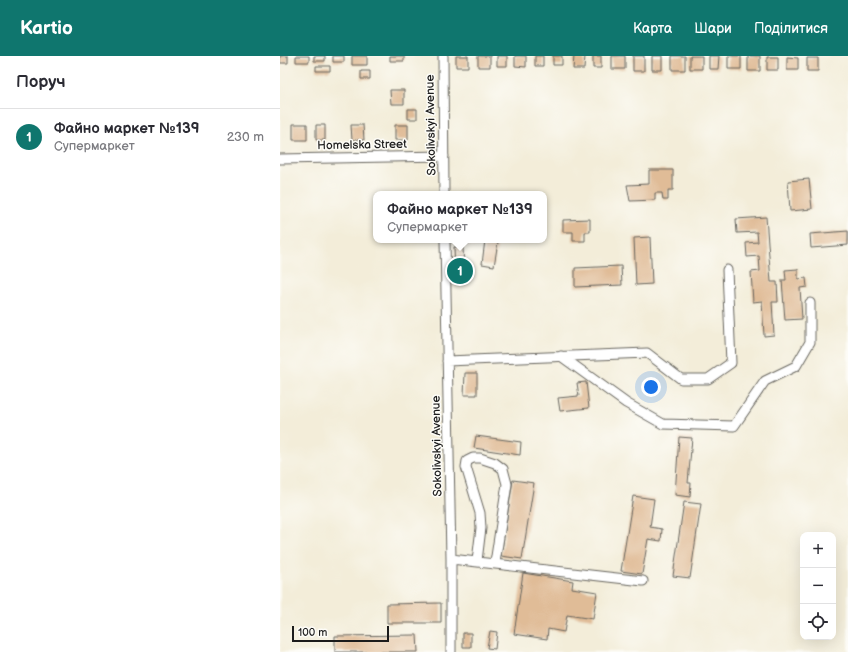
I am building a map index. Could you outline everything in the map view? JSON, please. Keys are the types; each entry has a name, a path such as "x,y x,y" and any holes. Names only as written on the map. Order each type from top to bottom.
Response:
{"street":[{"name":"Sokolivskyi Avenue","path":"442,56 444,191"},
{"name":"Homelska Street","path":"280,159 444,156"},
{"name":"Sokolivskyi Avenue","path":"445,243 451,559 451,652"},
{"path":"447,361 647,352 681,379 708,379 731,363 727,270"},
{"path":"561,356 626,403 663,424 734,426 765,381 796,366 810,342 810,303"},
{"path":"477,561 481,528 480,513 466,467 467,461 473,458 495,463 503,469 507,484 494,563"},
{"path":"451,559 643,581"}],"building":[{"path":"280,56 288,56 288,63 280,63"},
{"path":"296,56 309,56 309,62 296,62"},
{"path":"314,56 325,56 325,61 314,61"},
{"path":"333,56 344,56 344,62 333,62"},
{"path":"352,56 367,56 367,65 352,65"},
{"path":"390,56 404,56 404,61 390,61"},
{"path":"456,56 468,56 468,67 456,67"},
{"path":"478,56 490,56 490,67 478,67"},
{"path":"497,56 507,56 507,66 497,66"},
{"path":"515,56 526,56 526,67 515,66"},
{"path":"535,56 543,56 543,66 535,66"},
{"path":"553,56 562,56 562,65 553,65"},
{"path":"574,56 585,56 584,69 573,69"},
{"path":"593,56 601,56 601,68 593,68"},
{"path":"612,56 625,56 625,69 612,69"},
{"path":"633,56 644,56 644,71 633,71"},
{"path":"652,56 662,56 662,70 652,70"},
{"path":"672,56 685,56 685,70 672,70"},
{"path":"690,56 702,56 702,69 690,69"},
{"path":"709,56 719,56 718,69 709,69"},
{"path":"728,56 741,56 741,69 728,69"},
{"path":"748,56 760,56 760,71 748,71"},
{"path":"767,57 778,57 778,70 767,70"},
{"path":"787,57 798,58 798,70 787,70"},
{"path":"807,58 818,58 818,71 807,71"},
{"path":"316,66 330,66 330,71 316,71"},
{"path":"361,71 370,71 370,79 361,79"},
{"path":"390,90 404,90 404,104 391,104"},
{"path":"408,109 417,109 417,119 408,119"},
{"path":"293,124 307,124 307,140 293,140"},
{"path":"316,125 325,125 325,140 316,140"},
{"path":"351,125 363,125 364,140 352,140"},
{"path":"395,125 408,125 408,140 395,140"},
{"path":"649,170 673,170 673,190 668,190 668,200 663,200 662,193 655,193 655,200 630,201 627,185 649,184"},
{"path":"809,179 812,209 790,211 788,181"},
{"path":"766,217 771,282 777,282 778,302 772,302 774,335 764,336 762,301 753,302 751,272 760,271 759,256 747,257 746,243 758,242 757,232 737,233 736,219"},
{"path":"590,219 590,232 585,232 585,241 573,241 573,232 563,232 563,220"},
{"path":"848,231 848,245 811,248 810,234"},
{"path":"650,237 652,284 636,285 634,238"},
{"path":"485,243 498,243 494,266 482,264"},
{"path":"454,247 463,247 464,274 455,275"},
{"path":"621,266 622,285 575,287 575,268"},
{"path":"798,269 798,279 806,278 807,287 800,288 802,319 785,320 782,280 786,280 785,270"},
{"path":"465,373 477,373 477,395 464,395"},
{"path":"586,382 589,408 560,411 558,398 579,396 577,383"},
{"path":"476,436 521,442 520,455 474,448"},
{"path":"679,437 692,438 688,483 691,483 690,497 675,495"},
{"path":"513,480 534,483 522,559 501,556"},
{"path":"633,496 654,499 650,527 662,529 661,541 648,539 642,574 621,571"},
{"path":"684,502 701,504 690,578 673,576"},
{"path":"523,573 573,581 572,588 597,592 593,619 567,615 564,632 548,629 547,639 514,634"},
{"path":"441,603 441,623 387,623 387,604"},
{"path":"490,631 497,632 495,649 487,648"},
{"path":"463,633 471,633 471,647 463,647"},
{"path":"417,635 418,652 335,652 335,636"}],"place":[{"name":"Файно маркет №139","path":"460,271"}]}
